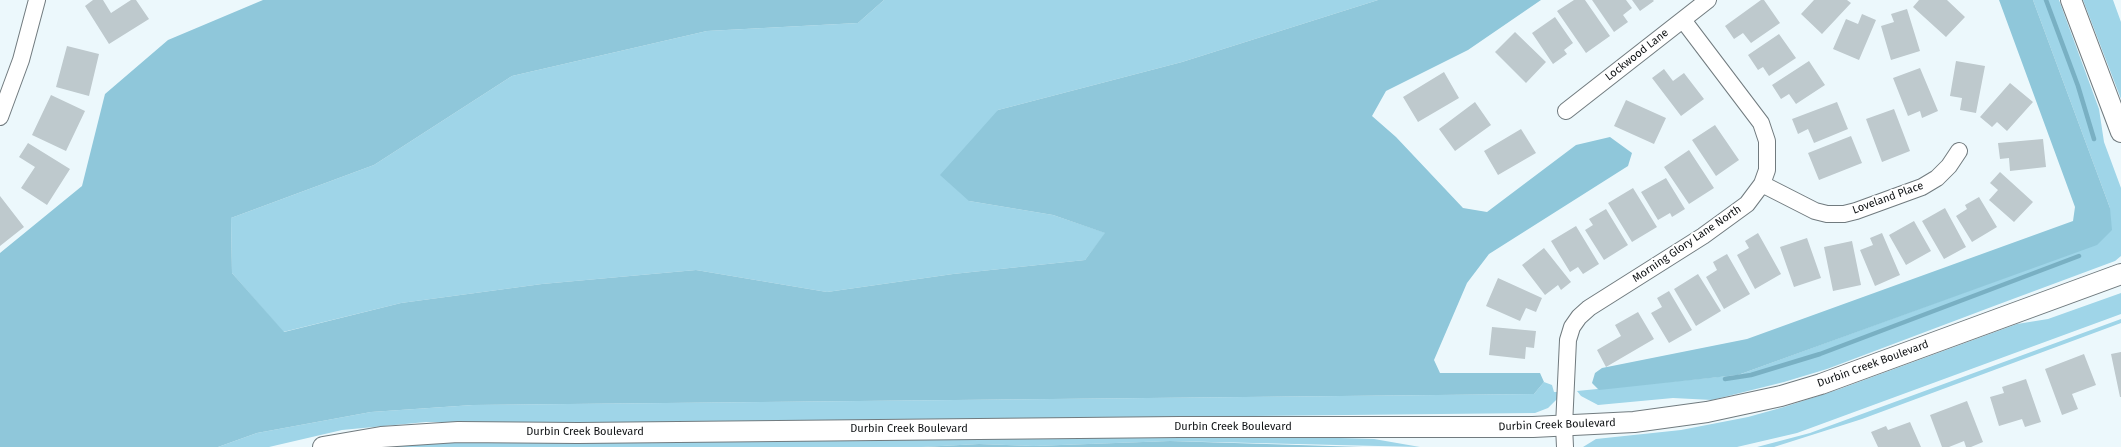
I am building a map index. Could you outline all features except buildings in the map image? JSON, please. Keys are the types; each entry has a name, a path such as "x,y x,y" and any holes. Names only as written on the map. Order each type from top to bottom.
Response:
{"street":[{"name":"Lockwood Lane","path":"1566,111 1708,0"},
{"path":"2071,0 2121,132"},
{"path":"0,117 21,60 38,3"},
{"name":"Morning Glory Lane North","path":"1565,447 1564,426 1568,340 1572,328 1579,317 1588,308 1703,236 1741,208 1754,197 1762,184 1767,170 1768,151 1765,132 1761,123 1683,20"},
{"name":"Loveland Place","path":"1762,184 1815,211 1827,214 1844,214 1922,187 1937,178 1950,166 1959,151"},
{"name":"Durbin Creek Boulevard","path":"323,447 381,437 458,432 578,433 1178,427 1564,426 1669,418 1781,396 1821,384 2121,274"}],"shaded area":[{"path":"263,0 884,0 858,23 707,31 512,76 374,165 231,218 232,273 284,332 401,303 542,284 696,270 827,292 953,274 1085,260 1105,233 1053,215 969,201 940,175 998,110 1182,62 1378,0 1541,0 1468,50 1386,91 1372,116 1396,137 1463,208 1487,212 1576,145 1610,137 1632,153 1628,166 1489,254 1467,283 1434,360 1440,373 1540,373 1544,382 1534,394 473,405 371,412 257,433 218,447 0,447 0,253 82,186 105,94 168,40"},
{"path":"884,0 1378,0 1182,62 998,110 969,201 1053,215 1106,233 1085,260 953,274 827,292 696,270 542,284 401,303 283,332 232,273 231,218 374,165 512,76 707,31 858,23"},
{"path":"1999,0 2033,0 2110,208 2112,230 2097,245 1738,375 1599,390 1592,383 1595,373 1602,368 1747,339 2073,221 2075,207"},
{"path":"2033,0 2059,0 2099,109 2104,142 2121,188 2121,256 2115,261 1827,369 1784,382 1712,400 1673,398 1598,405 1581,396 1577,391 1738,375 2097,244 2110,208"},
{"path":"2083,0 2113,0 2121,22 2121,99"},
{"path":"2121,293 2121,314 1797,433 1737,447 1583,447 1596,439 1681,430 1748,417 1784,407 1837,390 2017,324 2048,319"},
{"path":"2121,319 2121,323 1862,419 1774,447 1757,447 1810,433"},
{"path":"1544,382 1552,385 1554,392 1558,392 1557,399 1548,408 1535,413 596,423 426,422 342,430 269,447 218,447 257,433 371,412 473,405 1534,394"},
{"path":"1239,435 1374,439 1420,447 1170,441 1034,446 979,444 922,447 388,447 441,442"},
{"path":"1170,441 1363,447 922,447 979,444 1034,446"}],"waterway":[{"path":"2046,0 2078,86 2094,139"},
{"path":"1725,379 1751,375 1820,354 2079,256"}]}
